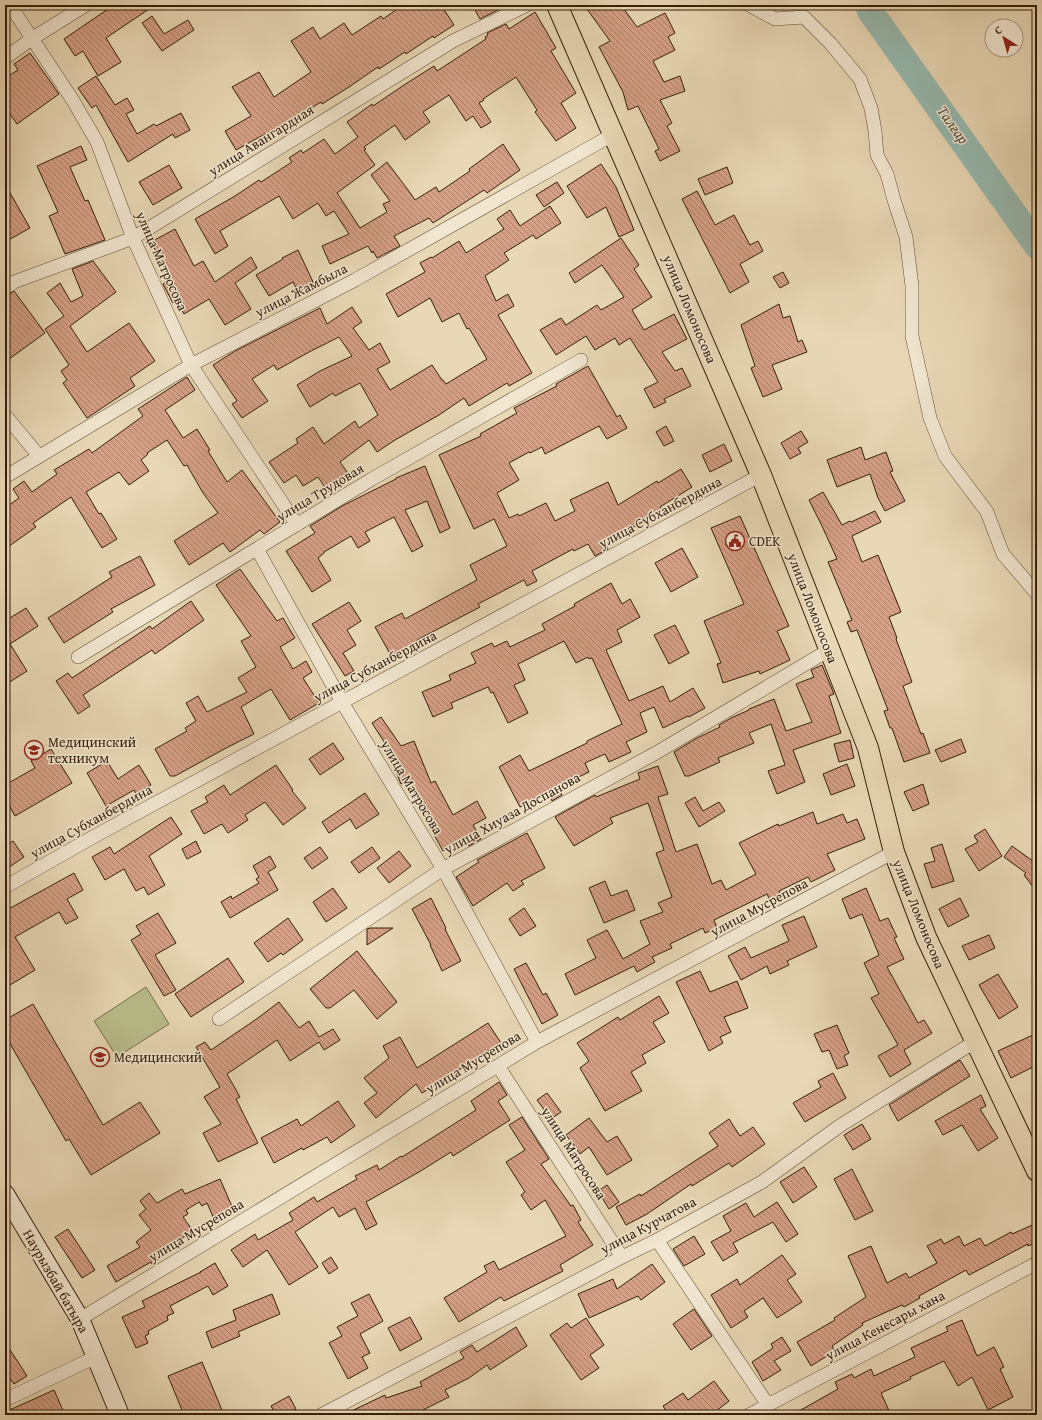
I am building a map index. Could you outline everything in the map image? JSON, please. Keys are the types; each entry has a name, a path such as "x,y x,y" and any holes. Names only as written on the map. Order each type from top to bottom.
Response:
{"main road":[{"name":"улица Ломоносова","path":"558,5 762,475 868,748 894,852 926,937 1037,1171"},
{"name":"Наурызбай батыра","path":"5,1194 80,1319 120,1415"}],"street":[{"name":"улица Матросова","path":"10,5 33,38 97,142 133,238 191,365 297,525"},
{"path":"5,58 33,38 86,5"},
{"name":"улица Авангардная","path":"5,288 14,282 133,238 453,41 527,5"},
{"path":"749,5 775,19 804,17 831,44 860,80 871,108 877,155 887,174 906,237 912,286 912,336 930,418 945,456 987,512 1003,554 1037,594"},
{"name":"улица Жамбыла","path":"5,477 191,365 356,280 614,134"},
{"name":"улица Трудовая","path":"78,657 372,479 581,360"},
{"path":"5,415 39,456"},
{"name":"улица Субханбердина","path":"5,887 93,837 762,475"},
{"name":"улица Матросова","path":"256,550 342,702 443,869 537,1042"},
{"name":"улица Хиуаза Доспанова","path":"219,1020 443,869 656,753 829,650"},
{"name":"улица Мусрепова","path":"80,1319 537,1042 894,852"},
{"name":"улица Курчатова","path":"321,1415 657,1240 762,1182 841,1125 976,1041"},
{"name":"улица Матросова","path":"498,1066 622,1257"},
{"path":"657,1240 768,1405"},
{"name":"улица Кенесары хана","path":"750,1415 1037,1263"},
{"path":"5,1400 96,1357"}],"green space":[{"path":"146,987 169,1024 117,1057 94,1021"}],"building":[{"path":"114,5 155,5 106,38 121,62 98,76 83,51 75,56 64,39"},
{"path":"403,5 441,5 454,25 434,38 433,36 406,54 405,52 379,69 378,67 322,104 321,102 266,137 265,134 236,150 225,131 251,116 232,87 259,72 274,97 311,72 291,41 313,27 320,39 344,23 352,35 381,16 383,19"},
{"path":"484,5 495,5 498,10 480,19 475,10"},
{"path":"584,5 621,5 637,27 665,13 675,33 668,37 675,50 653,61 664,82 680,76 685,91 660,100 672,123 667,126 680,151 660,161 655,151 659,149 638,106 628,110 623,92 599,47 610,41"},
{"path":"535,12 556,48 551,51 576,93 561,103 576,128 556,141 535,112 537,110 516,77 479,103 491,122 481,128 473,116 466,121 449,95 423,112 430,122 405,140 395,125 364,147 366,149 364,150 375,165 337,193 360,228 387,212 383,204 390,201 371,175 387,162 415,200 436,187 439,192 470,171 469,169 503,144 520,170 487,193 484,190 433,223 429,218 394,236 400,246 377,258 368,246 330,264 322,246 349,234 334,211 326,216 318,203 293,219 279,196 220,231 228,246 215,254 195,219 259,180 261,182 292,162 289,158 301,150 303,153 324,139 335,154 358,137 347,122 372,104 373,106 434,66 437,71 486,39 485,37 488,35 487,33 506,24 509,29"},
{"path":"152,16 164,34 188,20 194,30 162,51 142,23"},
{"path":"30,53 59,94 17,124 9,113 5,115 5,78 18,70 14,64"},
{"path":"96,76 115,105 127,98 134,110 126,114 137,134 154,124 156,126 181,113 190,130 175,138 173,134 128,162 96,105 92,108 78,88"},
{"path":"81,146 87,160 70,167 85,201 88,200 105,240 65,254 49,216 58,212 37,166"},
{"path":"601,164 616,187 634,230 619,237 606,207 587,218 567,186"},
{"path":"169,165 182,188 153,205 139,182"},
{"path":"727,167 733,183 705,195 698,179"},
{"path":"557,182 564,193 544,207 536,195"},
{"path":"5,184 30,228 5,242"},
{"path":"697,191 715,225 734,215 750,245 758,241 763,251 740,264 749,282 730,293 682,199"},
{"path":"550,206 561,223 536,239 533,235 504,253 509,260 485,276 496,301 508,294 514,306 498,315 532,373 509,386 507,383 469,406 464,398 439,415 377,452 369,440 340,462 350,476 328,492 318,477 303,486 296,475 284,483 269,462 298,443 296,439 313,427 324,444 355,421 359,428 378,415 360,383 335,396 333,393 310,407 297,385 320,371 352,356 339,337 277,370 274,365 252,379 268,401 242,418 232,404 237,401 213,365 235,351 320,308 327,324 352,307 362,322 353,328 369,350 380,343 390,362 377,369 390,390 432,365 446,384 487,359 469,328 467,329 459,313 442,322 430,298 398,317 386,294 425,272 420,263 431,257 432,258 459,241 466,253 504,229 497,219 510,210 520,226"},
{"path":"175,229 194,266 203,261 215,282 251,257 257,268 235,283 251,309 225,325 209,299 184,314 176,301 173,303 163,284 171,279 151,242"},
{"path":"621,238 639,265 634,269 652,297 632,310 644,330 674,314 687,339 662,352 675,371 682,368 691,386 664,399 666,402 654,408 644,389 658,382 630,338 619,345 615,338 595,350 586,336 556,355 540,330 561,318 566,325 597,305 601,310 624,297 602,265 575,283 569,273"},
{"path":"298,250 314,284 298,292 293,282 269,296 256,275 283,259 282,258"},
{"path":"93,261 116,292 70,326 87,352 129,323 155,361 130,378 135,386 87,418 63,383 67,380 61,371 69,365 45,329 64,316 47,293 60,283 71,302 83,296 72,269"},
{"path":"783,272 789,283 780,288 773,277"},
{"path":"14,291 45,333 5,362 5,297"},
{"path":"779,304 783,318 790,316 798,342 802,340 807,352 772,365 782,389 763,397 751,368 755,366 741,325"},
{"path":"588,366 617,417 620,415 627,428 607,439 599,426 545,454 542,447 509,463 519,480 497,493 509,518 518,514 519,516 546,503 555,521 575,511 570,500 608,482 618,505 657,481 658,483 681,469 692,487 660,507 662,510 634,527 604,541 608,549 595,556 588,544 574,551 573,549 532,571 537,581 527,586 524,580 478,604 480,607 417,640 419,645 393,659 375,627 402,613 405,619 477,580 470,565 507,546 494,519 474,529 439,455 481,436 480,434 517,413 514,408 557,386 556,384"},
{"path":"187,377 195,390 165,410 183,438 197,429 210,450 208,451 227,482 242,470 280,522 264,534 260,530 230,552 223,543 189,565 174,541 218,513 203,493 187,465 184,466 167,440 147,453 148,454 141,460 149,471 129,485 119,472 86,492 99,514 101,513 117,539 102,548 71,497 33,523 36,527 5,549 5,508 19,498 13,489 24,481 32,492 57,474 54,470 89,449 92,453 143,416 138,409"},
{"path":"666,426 674,441 664,446 656,432"},
{"path":"801,431 808,442 798,448 801,453 790,459 781,443"},
{"path":"724,444 732,461 710,472 702,455"},
{"path":"861,447 865,460 886,452 893,471 890,472 905,501 885,511 878,498 870,474 837,487 827,460"},
{"path":"425,466 450,528 440,533 427,501 405,510 423,546 412,552 394,517 365,532 370,541 358,548 351,536 324,552 318,558 331,580 312,592 286,551 315,533 310,526 342,506 396,478"},
{"path":"823,492 842,525 875,511 881,522 852,536 862,562 878,555 901,612 889,617 912,682 903,686 921,734 923,733 930,753 904,762 892,728 890,728 884,711 888,710 857,630 851,632 847,622 852,620 828,562 837,559 809,500"},
{"path":"740,516 789,626 777,631 790,660 760,674 759,671 723,683 717,664 721,663 704,621 744,604 711,528"},
{"path":"682,548 698,577 671,592 655,563"},
{"path":"140,556 155,585 111,609 113,612 64,643 48,618 112,577 109,572"},
{"path":"240,569 277,621 283,618 295,638 280,647 293,669 306,661 312,672 303,678 319,703 290,720 271,689 241,707 254,734 175,776 170,776 155,749 187,731 185,728 196,721 186,703 198,696 207,712 247,692 238,678 256,667 241,641 251,636 216,585"},
{"path":"611,583 622,604 630,599 640,617 617,630 622,642 606,650 629,701 663,686 670,702 693,688 705,708 689,717 688,716 663,728 654,707 640,713 647,732 626,742 631,752 609,762 605,754 585,763 589,772 558,787 562,795 552,801 548,793 520,807 499,767 520,755 529,771 622,724 592,658 589,659 588,657 576,663 564,641 518,664 525,680 514,685 528,713 508,723 493,692 491,693 488,687 451,703 453,708 433,717 422,692 451,680 449,675 476,663 471,653 492,643 494,647 507,641 510,647 545,630 542,624 575,606 574,604"},
{"path":"191,601 204,620 155,654 152,650 83,695 90,706 78,714 56,681 68,673 72,678 150,626 152,629"},
{"path":"349,602 361,621 347,630 356,645 343,653 354,671 345,676 312,624"},
{"path":"26,608 38,626 10,644 27,671 5,685 5,621"},
{"path":"675,625 689,653 669,664 654,635"},
{"path":"822,665 834,694 829,696 841,733 793,750 805,782 777,794 768,771 785,765 771,724 749,733 754,743 718,758 720,762 689,776 685,776 674,752 749,709 774,699 786,731 812,722 796,684 814,677 811,670"},
{"path":"381,717 401,746 414,741 431,783 435,781 453,815 477,801 486,818 473,825 481,839 469,846 465,839 443,851 405,782 401,784 388,752 390,751 372,723"},
{"path":"961,739 966,752 941,762 935,750"},
{"path":"850,740 854,758 839,762 834,744"},
{"path":"333,743 344,759 320,775 309,759"},
{"path":"51,749 72,783 15,816 5,798 5,785 35,768 31,761"},
{"path":"107,761 118,779 139,765 151,785 136,794 134,790 106,806 87,773"},
{"path":"847,764 855,786 831,795 823,774"},
{"path":"276,765 293,790 292,791 306,808 283,825 265,802 245,815 248,820 228,833 222,824 204,834 191,811 208,802 205,797 224,785 230,795"},
{"path":"658,766 668,794 658,797 676,852 697,844 712,884 721,880 726,890 756,874 739,843 778,824 779,826 813,812 817,824 843,814 847,823 857,819 865,839 827,854 835,870 811,882 808,877 779,891 781,894 770,900 767,894 714,920 717,928 705,933 703,928 670,944 672,948 652,957 655,962 637,972 634,966 575,995 565,974 596,958 587,940 607,930 623,959 650,944 640,921 663,912 658,903 672,897 656,853 664,850 648,803 610,818 613,823 574,846 555,817 595,795 596,797 640,779 638,773"},
{"path":"923,784 929,804 913,811 904,792"},
{"path":"365,793 379,814 356,829 350,819 329,833 322,822"},
{"path":"695,797 703,811 719,802 725,811 699,827 685,803"},
{"path":"171,817 182,834 149,856 165,885 148,895 144,887 136,891 124,869 105,880 92,857 110,847 114,854"},
{"path":"985,829 1002,856 979,871 965,849 978,842 974,836"},
{"path":"527,833 545,868 521,881 524,884 513,891 507,883 473,906 456,877 479,862 477,860"},
{"path":"13,841 24,857 5,870 5,846"},
{"path":"196,841 201,852 187,859 182,849"},
{"path":"942,844 954,881 932,888 924,864 935,861 931,848"},
{"path":"1012,846 1037,864 1037,892 1024,875 1026,873 1004,857"},
{"path":"320,847 328,858 312,869 304,858"},
{"path":"372,847 380,858 359,873 351,862"},
{"path":"399,851 411,866 389,883 377,868"},
{"path":"270,856 276,867 268,872 278,890 230,918 221,902 231,896 232,899 259,883 256,879 259,877 253,866"},
{"path":"74,873 83,890 67,899 78,918 66,924 59,912 15,937 35,970 5,988 5,911"},
{"path":"605,881 611,896 627,890 635,910 604,923 589,888"},
{"path":"333,888 347,908 326,922 313,902"},
{"path":"866,888 880,921 888,918 897,937 894,938 904,959 887,967 918,1023 924,1020 932,1033 904,1050 911,1064 890,1077 878,1056 898,1045 871,998 879,994 864,963 879,955 862,914 850,919 842,899"},
{"path":"431,898 461,961 442,971 431,945 412,909"},
{"path":"960,898 969,916 948,927 939,909"},
{"path":"524,908 536,926 520,936 509,919"},
{"path":"158,913 176,943 155,955 176,990 164,996 131,940 141,934 136,926"},
{"path":"804,916 817,947 787,961 789,965 770,974 767,966 741,980 728,956 745,947 751,958 789,941 782,925"},
{"path":"288,918 303,940 283,955 281,953 268,962 254,943"},
{"path":"393,928 367,945 367,929"},
{"path":"989,935 995,948 969,960 962,946"},
{"path":"357,951 397,1002 377,1019 354,990 330,1008 326,1008 310,989"},
{"path":"228,958 244,982 191,1017 175,994"},
{"path":"526,963 543,995 546,993 558,1015 542,1024 514,969"},
{"path":"700,971 710,992 737,981 748,1008 724,1017 731,1032 720,1037 723,1043 709,1051 676,982"},
{"path":"998,974 1018,1007 999,1019 979,985"},
{"path":"659,996 669,1013 653,1022 665,1042 642,1055 646,1063 631,1072 642,1091 605,1111 580,1068 589,1061 577,1043 618,1017 620,1020"},
{"path":"279,1002 299,1028 309,1021 319,1037 333,1029 340,1040 324,1050 319,1042 290,1061 277,1040 227,1074 240,1097 236,1099 258,1143 218,1162 203,1133 221,1124 204,1097 220,1087 196,1047 205,1042 211,1050"},
{"path":"33,1004 103,1125 140,1102 160,1133 91,1175 69,1139 66,1141 5,1035 5,1020"},
{"path":"488,1023 501,1043 450,1076 422,1093 416,1084 376,1118 364,1103 377,1093 364,1078 389,1058 383,1046 400,1037 417,1068"},
{"path":"837,1025 849,1053 844,1056 848,1065 837,1069 829,1050 822,1052 814,1034"},
{"path":"1037,1033 1037,1065 1011,1078 998,1051"},
{"path":"960,1060 970,1076 898,1121 889,1105"},
{"path":"833,1073 846,1098 805,1122 793,1103 821,1087 818,1081"},
{"path":"499,1082 507,1095 498,1101 510,1120 453,1156 451,1152 366,1202 377,1224 366,1230 355,1208 339,1217 333,1207 295,1232 318,1267 289,1285 267,1250 243,1267 231,1250 255,1234 258,1240 293,1220 289,1213 314,1197 317,1202 357,1179 355,1176 377,1165 379,1170 401,1156 402,1157 476,1110 471,1101"},
{"path":"547,1093 561,1112 551,1119 537,1100"},
{"path":"981,1095 986,1106 980,1109 998,1138 978,1151 962,1125 943,1135 935,1121"},
{"path":"338,1101 355,1126 331,1143 327,1137 274,1163 261,1138 297,1119 301,1126"},
{"path":"522,1117 549,1159 541,1164 571,1206 573,1205 581,1220 578,1222 593,1245 560,1265 563,1271 504,1301 501,1297 459,1322 444,1298 487,1272 484,1266 494,1261 499,1270 566,1236 545,1200 531,1210 521,1195 525,1192 506,1162 525,1150 509,1125"},
{"path":"589,1118 607,1142 617,1136 632,1160 607,1175 589,1147 580,1154 566,1135"},
{"path":"729,1119 740,1136 753,1127 765,1144 732,1167 729,1163 692,1186 691,1184 647,1214 626,1225 616,1207 640,1194 641,1196 718,1146 709,1133"},
{"path":"862,1124 871,1139 853,1150 844,1135"},
{"path":"804,1167 817,1187 793,1203 780,1182"},
{"path":"852,1169 873,1211 855,1220 834,1179"},
{"path":"220,1179 234,1211 214,1219 207,1203 202,1206 199,1202 186,1210 188,1214 183,1217 193,1231 164,1250 166,1253 152,1264 151,1262 116,1282 107,1266 140,1247 136,1242 151,1230 139,1215 146,1209 140,1201 149,1193 157,1203 182,1189 185,1194"},
{"path":"607,1185 619,1202 609,1209 598,1191"},
{"path":"777,1202 798,1234 786,1242 773,1222 733,1243 738,1252 723,1261 711,1242 731,1231 723,1216 746,1203 754,1217"},
{"path":"1037,1223 1037,1242 1028,1246 1028,1244 969,1275 966,1270 919,1296 920,1298 904,1307 902,1305 862,1323 863,1325 832,1346 835,1351 811,1366 797,1342 835,1320 834,1318 866,1297 848,1256 871,1246 887,1283 906,1273 909,1278 937,1263 927,1246 941,1239 944,1244 959,1236 964,1246 980,1238 985,1246 1011,1232 1012,1234"},
{"path":"68,1229 95,1270 82,1278 55,1237"},
{"path":"694,1236 705,1254 684,1266 673,1249"},
{"path":"782,1255 796,1274 787,1280 802,1302 777,1318 763,1298 744,1311 748,1317 731,1328 711,1295 737,1279 740,1285"},
{"path":"331,1257 338,1268 329,1274 322,1263"},
{"path":"215,1263 228,1286 213,1295 208,1286 170,1306 174,1313 167,1316 168,1320 148,1331 149,1334 145,1336 148,1343 136,1348 122,1317 145,1307 142,1301 201,1272"},
{"path":"652,1264 665,1282 641,1300 638,1296 589,1318 578,1294 613,1279 617,1289"},
{"path":"272,1294 280,1314 238,1332 240,1336 212,1348 206,1332 236,1320 233,1310"},
{"path":"369,1294 383,1321 360,1334 370,1353 362,1357 368,1368 348,1379 329,1343 342,1336 337,1327 358,1316 351,1303"},
{"path":"694,1309 712,1336 691,1350 673,1324"},
{"path":"410,1317 422,1339 400,1351 388,1328"},
{"path":"586,1318 604,1345 590,1355 599,1368 581,1380 550,1335 567,1323 571,1328"},
{"path":"962,1320 977,1356 994,1347 1004,1367 1000,1369 1013,1397 988,1410 972,1377 958,1386 944,1361 881,1393 891,1415 792,1415 838,1389 835,1382 852,1374 854,1378 871,1369 874,1376 915,1357 911,1348 948,1331 946,1327"},
{"path":"516,1327 527,1346 490,1370 487,1365 469,1378 445,1390 449,1397 423,1410 425,1415 343,1415 385,1395 386,1398 422,1386 420,1382 464,1358 460,1352 472,1345 477,1352"},
{"path":"782,1337 791,1351 774,1361 781,1370 763,1381 752,1362 773,1348 771,1344"},
{"path":"5,1342 27,1376 14,1384 10,1379 5,1383"},
{"path":"202,1362 224,1415 184,1415 168,1376"},
{"path":"714,1381 729,1401 711,1415 669,1415 663,1406 683,1393 688,1400"},
{"path":"54,1390 65,1415 5,1415 5,1412"},
{"path":"289,1396 296,1409 284,1415 276,1415 271,1406"}],"waterway":[{"name":"Талғар","path":"868,5 870,11 1037,246"}],"place":[{"name":"CDEK","path":"735,541"},
{"name":"Медицинский техникум","path":"34,750"},
{"name":"Медицинский","path":"100,1057"}]}
